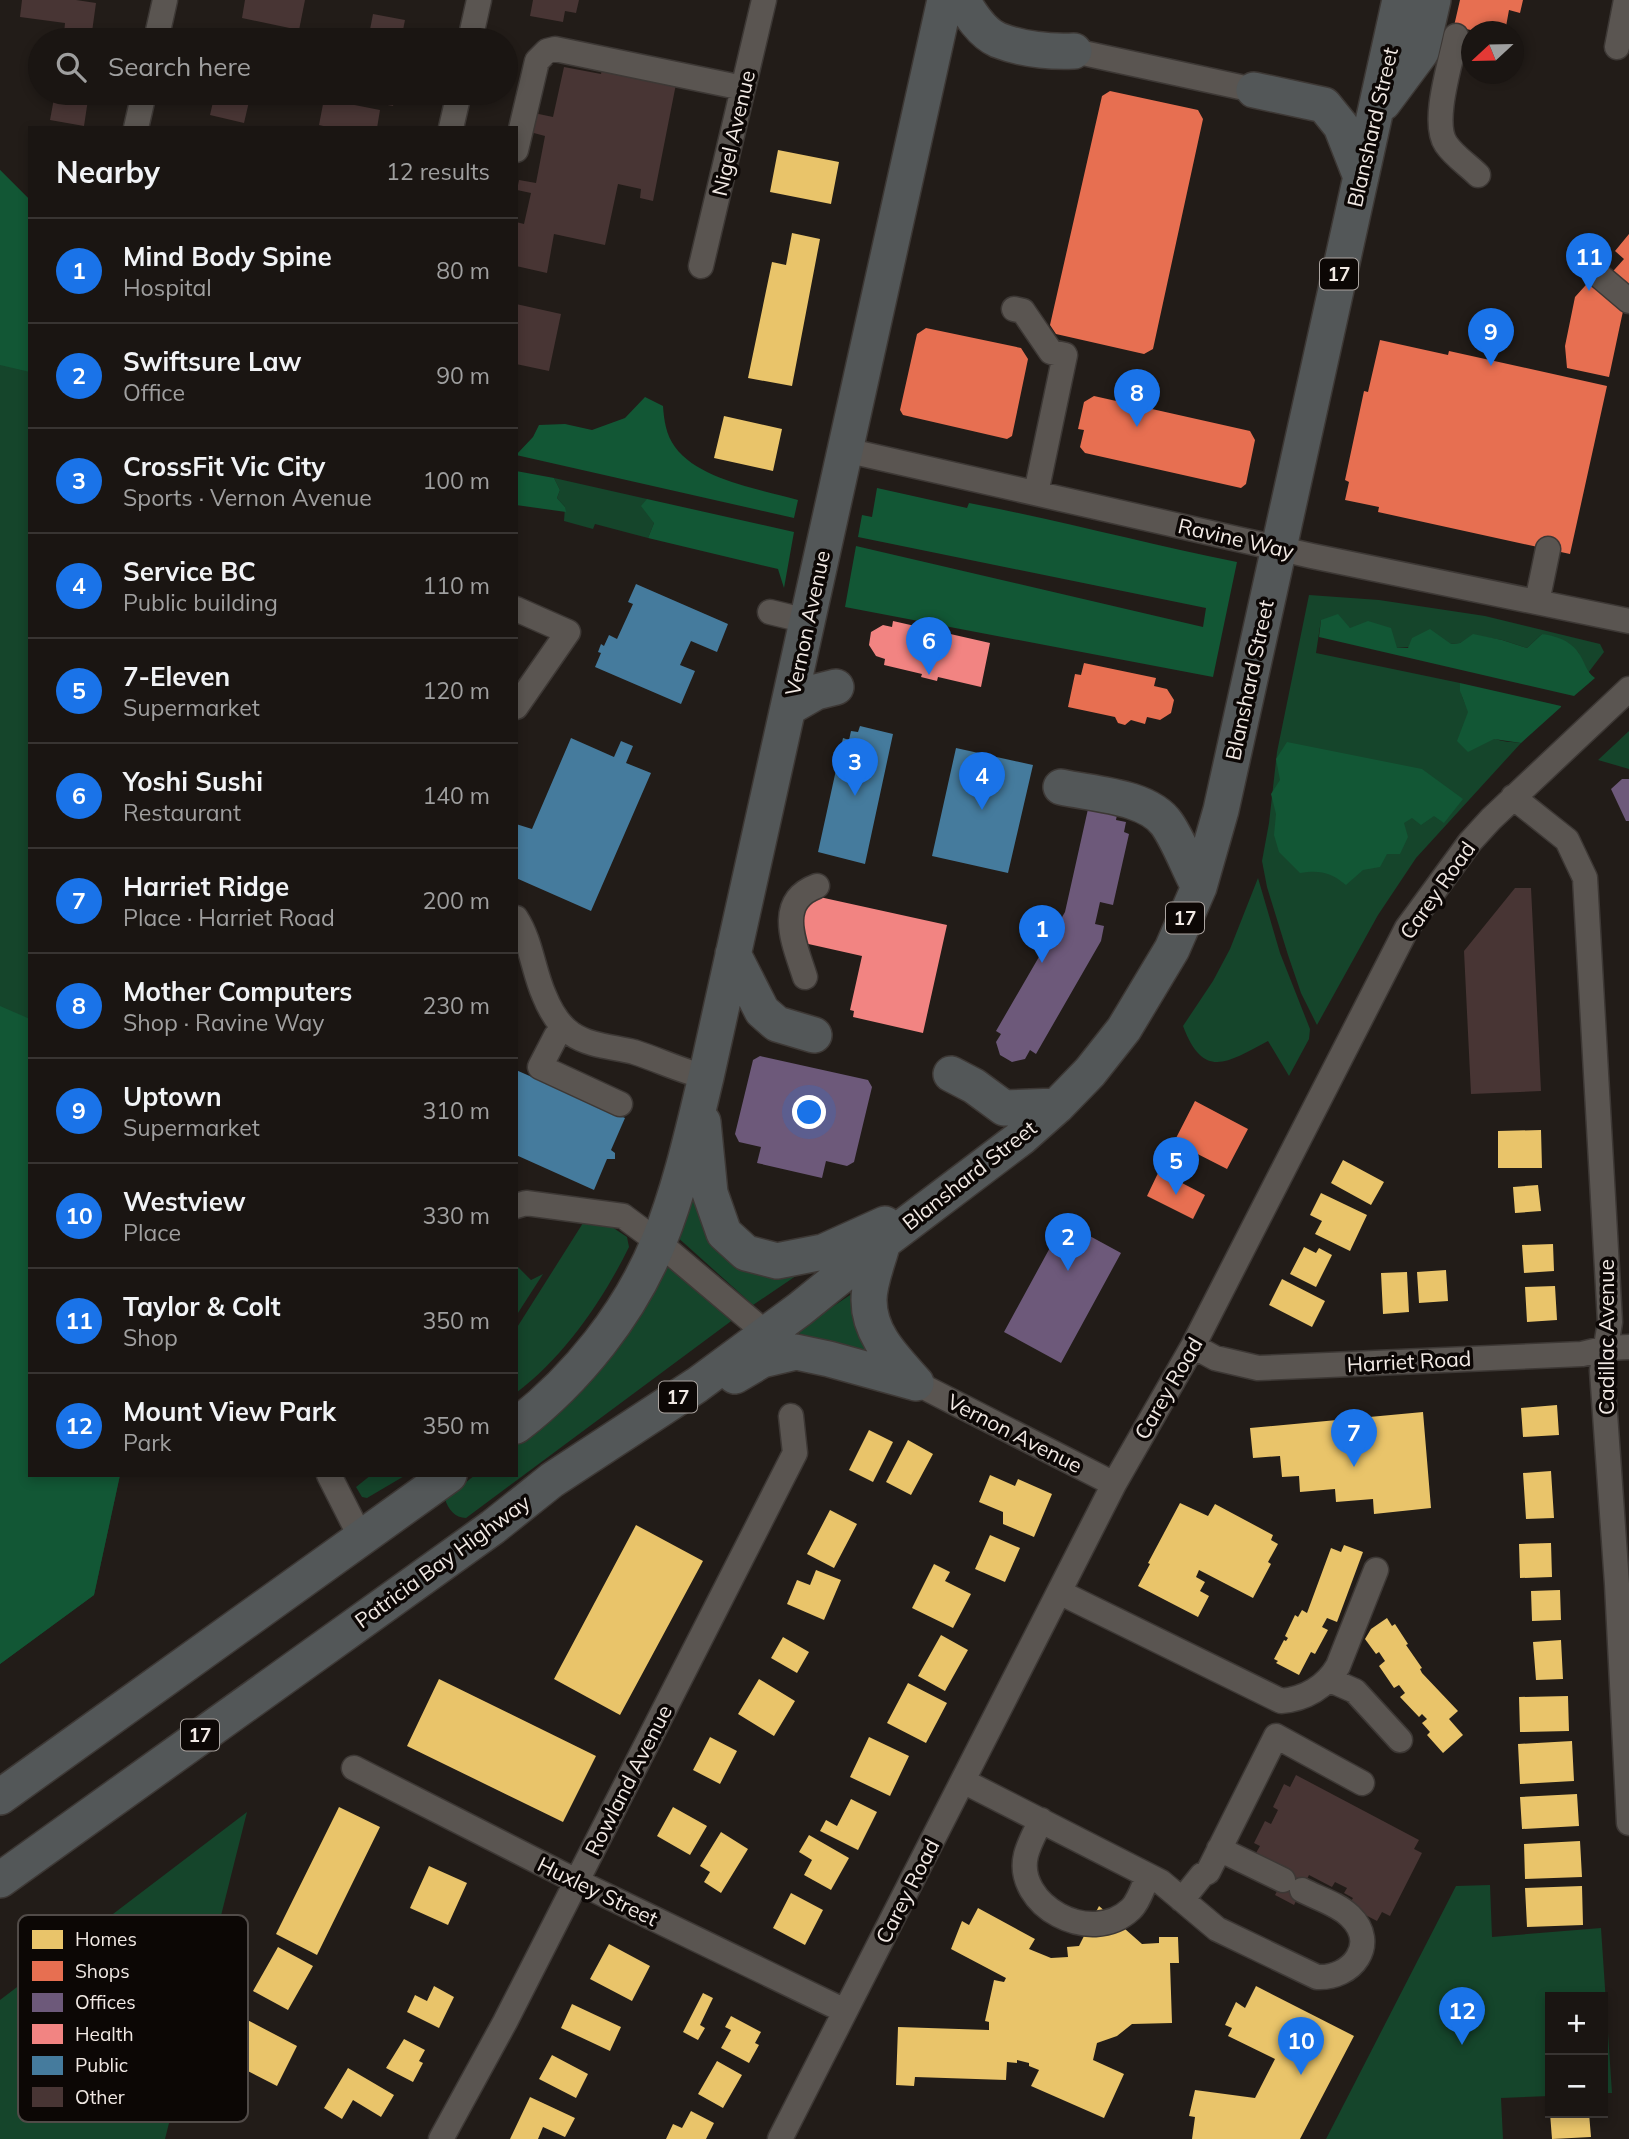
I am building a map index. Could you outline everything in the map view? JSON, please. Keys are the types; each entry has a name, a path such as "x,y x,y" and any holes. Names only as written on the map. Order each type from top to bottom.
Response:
{"highway":[{"name":"Vernon Avenue","path":"659,1242 704,1087 945,0"},
{"path":"962,0 973,19 996,39 1049,52 1073,51"},
{"name":"Blanshard Street","path":"883,1242 1002,1154 1057,1106 1090,1072 1124,1029 1172,949 1199,887 1221,810 1400,0"},
{"path":"1375,114 1421,52 1433,0"},
{"path":"1254,90 1324,106 1342,126 1361,177"},
{"path":"788,708 816,692 836,687"},
{"path":"1061,787 1137,802 1154,810 1166,823 1199,887"},
{"path":"733,954 762,1011 777,1024 814,1035"},
{"path":"950,1074 974,1086 1004,1108 1057,1106"},
{"path":"704,1087 709,1193 724,1233 746,1253 777,1261 823,1252 936,1201"},
{"path":"518,1424 553,1395 586,1359 617,1318 659,1242"},
{"path":"883,1242 869,1298 871,1318 883,1346 915,1383"},
{"name":"Patricia Bay Highway","path":"0,1880 493,1527 552,1480 697,1385 767,1334 883,1242"},
{"path":"552,1480 762,1360 796,1352 915,1383"},
{"path":"0,1797 446,1477"}],"street":[{"path":"159,28 165,0"},
{"path":"473,28 479,0"},
{"name":"Nigel Avenue","path":"701,265 764,0"},
{"path":"1617,47 1626,0"},
{"path":"1456,36 1440,116 1441,130 1446,144 1478,175"},
{"path":"518,142 537,61 547,51 555,49 743,88"},
{"path":"1073,51 1254,90"},
{"path":"136,126 141,105"},
{"path":"451,126 456,105"},
{"path":"1589,267 1629,301"},
{"path":"1014,309 1023,311 1051,352 1065,355 1036,493"},
{"name":"Ravine Way","path":"845,450 1279,548 1629,621"},
{"path":"1536,603 1548,549"},
{"path":"518,610 568,632 518,704"},
{"path":"770,612 807,621"},
{"name":"Carey Road","path":"780,2139 1114,1484 1193,1346 1407,928 1470,842 1513,797 1629,689"},
{"name":"Cadillac Avenue","path":"1513,797 1567,840 1585,878 1610,1322 1618,1348 1602,1371 1617,1584 1629,1823"},
{"path":"805,977 789,928 795,903 803,891 817,886"},
{"path":"518,922 542,991 552,1012 564,1028 575,1037 636,1053 679,1070 704,1087"},
{"path":"564,1028 556,1036 540,1067 620,1104"},
{"path":"518,1205 526,1203 623,1216 659,1242 767,1334"},
{"name":"Harriet Road","path":"1193,1346 1215,1358 1258,1368 1583,1354 1618,1348"},
{"name":"Vernon Avenue","path":"915,1383 1114,1484"},
{"name":"Rowland Avenue","path":"441,2139 505,2022 795,1453 791,1416"},
{"path":"330,1477 361,1538"},
{"path":"1059,1592 1281,1701 1297,1699 1330,1680 1376,1570"},
{"path":"1330,1680 1355,1691 1400,1740"},
{"path":"1182,1900 1202,1875 1208,1872 1276,1736 1362,1783"},
{"name":"Huxley Street","path":"354,1768 576,1881 845,2011"},
{"path":"963,1781 1161,1882 1217,1928 1306,1973 1317,1978 1329,1978 1351,1968 1358,1958 1361,1935 1357,1924 1349,1915 1219,1849"},
{"path":"1041,1820 1025,1856 1027,1878 1038,1898 1051,1910 1076,1924 1099,1925 1119,1918 1133,1907 1148,1876"}],"green space":[{"path":"0,170 28,198 28,1477 120,1477 94,1595 0,1664"},
{"path":"0,170 28,198 28,372 0,365"},
{"path":"645,397 663,406 669,438 686,458 699,468 731,482 798,500 794,518 518,455 539,425 565,424 592,430 625,418"},
{"path":"518,471 554,478 560,490 557,498 566,512 518,505"},
{"path":"554,478 647,499 654,523 648,538 595,524 593,529 564,521 565,507 557,498 560,490"},
{"path":"877,488 967,508 969,503 1237,562 1213,677 845,607 856,546 1203,627 1206,608 858,537 862,515 872,517"},
{"path":"647,499 794,532 784,588 778,569 648,538 654,523 641,506"},
{"path":"1309,595 1379,600 1485,616 1600,644 1604,652 1588,673 1578,652 1542,634 1527,648 1473,635 1460,643 1396,648 1350,628 1321,620 1316,653 1460,683 1466,706 1488,734 1503,741 1521,743 1416,858 1378,915 1317,1025 1301,993 1288,955 1267,887 1262,861 1277,752"},
{"path":"1338,614 1350,628 1368,621 1391,628 1397,648 1408,648 1412,638 1430,629 1451,644 1460,643 1473,634 1527,648 1542,634 1552,636 1574,648 1595,678 1574,696 1319,637 1321,620"},
{"path":"1460,683 1561,707 1521,743 1494,739 1468,752 1457,741 1468,712 1460,691"},
{"path":"1629,731 1629,769 1598,760"},
{"path":"1287,742 1422,769 1463,799 1444,823 1434,816 1421,825 1412,818 1404,823 1408,837 1400,854 1387,854 1380,867 1363,870 1346,885 1324,873 1300,873 1279,852 1274,835 1276,814 1271,794 1280,780 1276,759"},
{"path":"1258,878 1280,953 1310,1029 1309,1039 1289,1076 1268,1041 1230,1060 1209,1061 1191,1044 1183,1026 1213,981 1230,949"},
{"path":"0,1006 28,1018 28,1477 120,1477 94,1595 0,1664"},
{"path":"697,1174 709,1225 818,1261 753,1305 675,1235"},
{"path":"583,1223 606,1223 627,1237 629,1247 581,1326 534,1379 518,1391 518,1326"},
{"path":"666,1260 738,1316 466,1518 455,1515 445,1499 472,1477 518,1477 518,1442 547,1419"},
{"path":"518,1267 531,1280 543,1274 518,1313"},
{"path":"853,1293 877,1361 795,1332"},
{"path":"368,1477 403,1477 367,1498 362,1497 356,1487"},
{"path":"247,1812 221,1915 112,1915"},
{"path":"1490,1885 1492,1937 1601,1928 1605,1992 1545,1992 1545,2096 1501,2098 1503,2139 1326,2139 1456,1886"},
{"path":"18,1986 18,2122 169,2122 165,2139 0,2139 0,2000"},
{"path":"1608,2033 1612,2093 1608,2093"}],"building: Homes":[{"path":"778,150 839,162 831,204 770,192"},
{"path":"792,233 820,239 792,386 748,378 772,262 786,265"},
{"path":"724,416 782,429 773,471 714,458"},
{"path":"1541,1130 1542,1168 1498,1168 1498,1131"},
{"path":"1343,1160 1384,1182 1371,1205 1331,1183"},
{"path":"1538,1185 1541,1211 1515,1213 1513,1187"},
{"path":"1321,1193 1367,1215 1350,1251 1315,1234 1322,1221 1310,1215"},
{"path":"1553,1244 1554,1271 1524,1273 1522,1245"},
{"path":"1304,1247 1316,1253 1319,1248 1332,1255 1316,1287 1290,1274"},
{"path":"1446,1270 1448,1301 1419,1303 1417,1272"},
{"path":"1407,1272 1409,1312 1383,1314 1381,1273"},
{"path":"1282,1279 1325,1301 1312,1327 1269,1305"},
{"path":"1555,1286 1557,1320 1527,1322 1525,1287"},
{"path":"1557,1405 1559,1435 1523,1437 1521,1408"},
{"path":"1423,1412 1431,1508 1374,1514 1373,1499 1336,1502 1335,1489 1300,1492 1299,1476 1282,1477 1280,1456 1253,1458 1250,1428"},
{"path":"869,1430 893,1442 873,1482 849,1470"},
{"path":"908,1440 933,1454 911,1495 886,1482"},
{"path":"1551,1471 1554,1518 1526,1519 1523,1473"},
{"path":"990,1475 1015,1486 1018,1479 1052,1494 1034,1537 1003,1524 1003,1512 979,1502"},
{"path":"1180,1503 1208,1516 1215,1504 1273,1535 1271,1540 1278,1544 1253,1598 1199,1570 1196,1577 1205,1582 1200,1591 1209,1596 1198,1617 1138,1586"},
{"path":"830,1510 857,1524 834,1568 807,1554"},
{"path":"636,1525 703,1561 620,1715 554,1679"},
{"path":"990,1535 1020,1548 1005,1582 975,1569"},
{"path":"1551,1543 1552,1577 1520,1578 1519,1544"},
{"path":"1344,1545 1363,1552 1337,1622 1327,1618 1322,1627 1328,1630 1315,1654 1311,1652 1299,1675 1276,1663 1278,1661 1274,1659 1284,1640 1288,1638 1285,1636 1295,1615 1298,1617 1302,1610 1307,1613 1331,1548 1341,1552"},
{"path":"934,1564 950,1572 945,1581 971,1594 953,1628 912,1608"},
{"path":"816,1570 841,1580 824,1620 787,1604 797,1580 810,1585"},
{"path":"1560,1590 1561,1620 1532,1621 1531,1591"},
{"path":"1387,1618 1392,1626 1395,1624 1408,1644 1406,1645 1422,1668 1422,1673 1458,1711 1449,1719 1463,1735 1443,1753 1427,1735 1430,1732 1422,1723 1427,1719 1422,1714 1419,1717 1400,1697 1405,1693 1399,1685 1394,1688 1379,1666 1385,1661 1365,1639 1371,1629"},
{"path":"941,1635 968,1650 945,1691 918,1676"},
{"path":"783,1637 809,1652 797,1673 771,1658"},
{"path":"1561,1640 1563,1679 1536,1680 1533,1642"},
{"path":"439,1679 596,1756 563,1822 407,1746"},
{"path":"759,1679 795,1701 774,1736 738,1714"},
{"path":"908,1683 947,1703 926,1743 887,1723"},
{"path":"1568,1696 1569,1731 1520,1732 1519,1697"},
{"path":"710,1737 737,1751 720,1784 693,1770"},
{"path":"869,1737 909,1756 890,1796 850,1777"},
{"path":"1572,1741 1574,1781 1520,1784 1518,1744"},
{"path":"1577,1794 1579,1826 1522,1829 1520,1797"},
{"path":"851,1799 877,1812 858,1850 820,1831 826,1820 837,1826"},
{"path":"339,1807 380,1827 317,1955 276,1934"},
{"path":"673,1807 707,1826 690,1855 657,1836"},
{"path":"721,1832 748,1849 721,1893 704,1882 710,1872 700,1866"},
{"path":"809,1835 849,1858 831,1890 804,1875 812,1860 799,1852"},
{"path":"1580,1841 1582,1877 1525,1879 1524,1844"},
{"path":"429,1866 467,1883 448,1925 410,1908"},
{"path":"1582,1886 1583,1925 1527,1927 1525,1888"},
{"path":"791,1893 823,1910 805,1945 773,1928"},
{"path":"1099,1906 1142,1944 1159,1943 1159,1937 1178,1937 1179,1963 1170,1963 1172,2023 1132,2024 1117,2036 1097,2043 1093,2060 1124,2074 1104,2118 1031,2086 1039,2070 1029,2066 1029,2063 1017,2060 1017,2063 1007,2062 1006,2080 915,2077 914,2086 896,2085 898,2027 989,2030 989,2022 985,2021 994,1980 1004,1982 1006,1978 951,1949 962,1921 969,1925 978,1908 1035,1939 1029,1949 1051,1958 1068,1957 1067,1947 1079,1946"},
{"path":"609,1944 650,1966 632,2001 590,1979"},
{"path":"278,1947 313,1966 288,2010 253,1991"},
{"path":"434,1986 454,1997 439,2028 407,2012 415,1995 427,2001"},
{"path":"1256,1986 1354,2036 1300,2139 1192,2139 1195,2117 1189,2116 1195,2090 1255,2098 1275,2059 1228,2036 1232,2028 1225,2025 1236,2002 1245,2008"},
{"path":"703,1993 713,1998 700,2025 705,2028 698,2040 683,2032"},
{"path":"572,2004 621,2027 610,2051 561,2028"},
{"path":"731,2016 761,2032 755,2043 759,2045 749,2063 721,2048 731,2030 725,2027"},
{"path":"248,2020 297,2046 277,2086 248,2071"},
{"path":"404,2039 425,2050 419,2061 423,2063 413,2082 386,2068"},
{"path":"552,2055 588,2074 576,2098 539,2079"},
{"path":"717,2061 742,2075 723,2108 698,2094"},
{"path":"348,2068 394,2095 381,2117 353,2100 342,2119 324,2108"},
{"path":"530,2097 575,2118 565,2137 543,2127 538,2139 510,2139"},
{"path":"691,2111 714,2123 706,2139 666,2139 673,2124 682,2128"},
{"path":"1550,2118 1589,2118 1591,2137 1552,2139"}],"building: Shops":[{"path":"1460,0 1523,0 1520,13 1509,10 1507,21 1461,21 1461,28 1454,26"},
{"path":"1110,91 1198,110 1203,119 1153,349 1144,354 1056,334 1050,325 1102,96"},
{"path":"1629,234 1629,283 1609,377 1567,368 1565,346 1575,297 1594,276 1606,279 1624,259 1615,251"},
{"path":"926,328 1021,348 1028,359 1012,436 1007,439 903,415 900,410 917,334"},
{"path":"1380,340 1448,355 1449,351 1607,386 1570,554 1378,512 1379,507 1345,500 1349,482 1345,480 1364,391 1368,392"},
{"path":"1094,396 1250,431 1255,440 1246,484 1241,488 1085,453 1080,447 1084,430 1078,429 1084,402"},
{"path":"1084,663 1156,678 1154,686 1167,689 1174,700 1171,713 1160,720 1147,717 1145,724 1131,720 1125,725 1118,723 1115,717 1068,707 1075,674 1081,675"},
{"path":"1195,1101 1248,1129 1227,1169 1174,1142"},
{"path":"1159,1171 1205,1195 1193,1219 1147,1196"}],"building: Offices":[{"path":"1622,779 1629,779 1629,821 1626,821 1611,789"},
{"path":"1088,809 1117,815 1116,820 1126,822 1124,832 1129,834 1113,905 1100,902 1095,924 1104,926 1101,941 1036,1054 1030,1050 1025,1059 1012,1062 1000,1055 996,1042 1001,1034 996,1031 1065,912"},
{"path":"760,1056 868,1080 872,1087 854,1162 847,1166 826,1161 822,1178 757,1163 761,1147 739,1142 735,1134 753,1060"},
{"path":"1064,1222 1121,1253 1061,1363 1004,1332"}],"building: Health":[{"path":"893,621 990,643 981,687 938,677 937,681 921,677 922,674 884,665 885,659 876,656 869,645 871,632 883,625 892,627"},
{"path":"815,896 947,925 923,1033 853,1017 854,1011 850,1010 862,956 804,943 801,937 801,908 807,909 809,899"}],"building: Public":[{"path":"636,584 728,624 717,652 691,641 680,665 695,671 681,704 595,667 601,653 598,652 601,644 604,646 609,635 617,639 633,604 628,602"},
{"path":"860,726 893,734 865,864 818,852 843,738 849,740 851,731 858,732"},
{"path":"571,738 614,757 621,741 633,746 626,763 651,773 591,911 518,879 518,825 532,829"},
{"path":"956,748 1033,765 1008,873 932,856"},
{"path":"518,1071 625,1118 611,1150 615,1153 615,1159 607,1159 594,1190 518,1156"}],"building: Other":[{"path":"22,0 76,0 96,3 93,28 65,28 65,23 20,17"},
{"path":"245,0 305,0 299,28 242,18"},
{"path":"533,0 579,0 576,13 565,11 563,22 530,16"},
{"path":"373,14 405,20 403,28 370,28"},
{"path":"564,67 601,74 602,69 676,84 653,201 640,198 641,189 618,184 605,245 554,234 547,273 518,266 518,222 524,224 531,193 518,190 518,185 519,180 536,183 545,136 530,132 534,113 553,117"},
{"path":"53,105 87,105 84,126 50,120"},
{"path":"212,105 248,105 244,123 210,115"},
{"path":"323,105 355,105 380,110 377,126 319,125"},
{"path":"518,304 561,314 549,371 518,364"},
{"path":"1515,888 1531,888 1541,1091 1471,1094 1464,951"},
{"path":"1296,1775 1419,1840 1414,1849 1422,1853 1390,1916 1382,1912 1377,1921 1348,1906 1353,1898 1344,1893 1347,1888 1335,1882 1332,1887 1309,1875 1294,1905 1275,1895 1288,1870 1256,1853 1260,1846 1254,1843 1265,1821 1271,1824 1278,1810 1273,1807 1284,1784 1290,1787"}],"place":[{"name":"Taylor & Colt","path":"1589,291"},
{"name":"Uptown","path":"1491,366"},
{"name":"Mother Computers","path":"1137,427"},
{"name":"Yoshi Sushi","path":"929,675"},
{"name":"CrossFit Vic City","path":"855,796"},
{"name":"Service BC","path":"982,810"},
{"name":"Mind Body Spine","path":"1042,963"},
{"name":"7-Eleven","path":"1176,1195"},
{"name":"Swiftsure Law","path":"1068,1271"},
{"name":"Harriet Ridge","path":"1354,1467"},
{"name":"Mount View Park","path":"1462,2045"},
{"name":"Westview","path":"1301,2075"}]}
